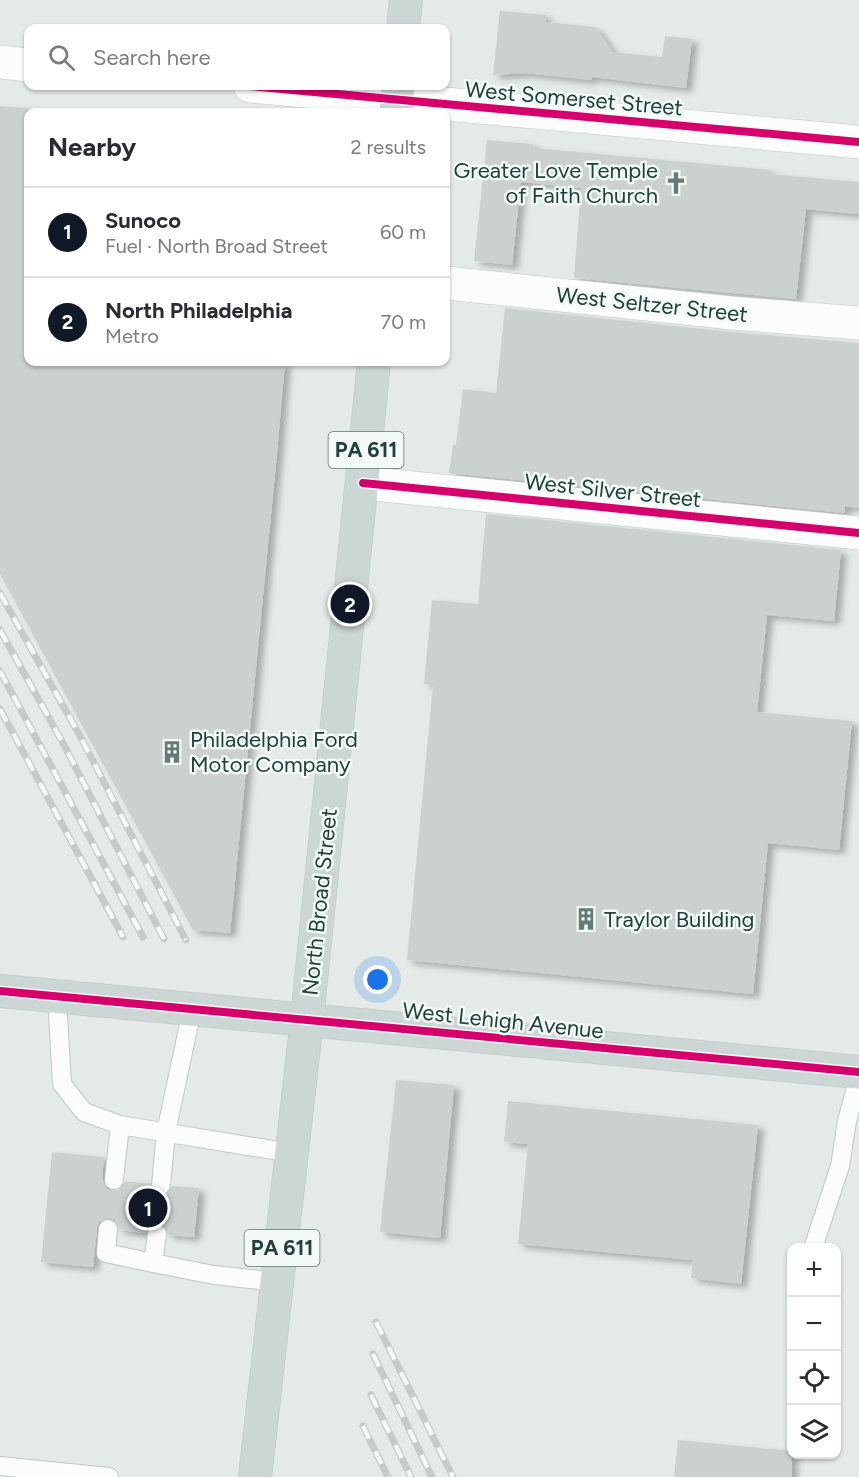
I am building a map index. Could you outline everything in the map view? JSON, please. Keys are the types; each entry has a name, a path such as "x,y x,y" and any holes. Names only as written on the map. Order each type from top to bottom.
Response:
{"main road":[{"path":"404,24 406,0"},
{"name":"North Broad Street","path":"255,1477 307,1019 374,366"},
{"name":"West Lehigh Avenue","path":"0,991 859,1074"}],"street":[{"path":"0,62 24,65"},
{"name":"West Somerset Street","path":"295,90 859,142"},
{"name":"West Seltzer Street","path":"450,283 732,313 859,323"},
{"name":"West Silver Street","path":"363,483 859,532"}],"lane":[{"path":"57,997 62,1084 84,1112 120,1125 291,1153"},
{"path":"161,1185 166,1132 192,1010"},
{"path":"815,1243 840,1166 847,1121 859,1074"},
{"path":"114,1180 120,1125"},
{"path":"108,1229 106,1253 214,1275 278,1282"},
{"path":"153,1263 156,1234"},
{"path":"0,1466 109,1477"}],"building":[{"path":"500,11 546,15 545,22 595,27 613,52 662,57 665,36 692,39 686,88 592,77 592,80 525,73 493,75"},
{"name":"Philadelphia Ford Motor Company","path":"0,106 28,108 24,108 24,366 285,366 230,933 193,930 0,574"},
{"path":"487,140 532,144 535,148 770,170 769,174 859,182 859,214 806,209 796,299 574,278 581,188 521,182 512,265 474,261"},
{"path":"505,308 859,343 859,508 845,506 844,513 449,473 453,444 456,445 463,389 496,393"},
{"path":"486,514 841,550 834,621 767,615 757,712 852,721 839,850 768,843 753,994 407,960 433,685 424,684 432,600 478,604"},
{"path":"396,1080 454,1085 440,1238 380,1232"},
{"path":"508,1101 758,1125 741,1284 691,1278 693,1260 518,1244 528,1144 504,1142"},
{"path":"52,1152 104,1157 102,1179 107,1189 112,1191 119,1190 125,1181 150,1184 151,1190 159,1196 166,1195 172,1186 199,1188 194,1237 168,1235 164,1226 158,1223 149,1227 146,1233 119,1230 115,1220 108,1218 99,1222 97,1228 93,1267 41,1262"},
{"path":"678,1440 787,1451 787,1459 792,1459 792,1477 674,1477"}],"railway":[{"path":"0,593 80,736 186,940"},
{"path":"0,630 64,745 164,939"},
{"path":"0,671 143,937"},
{"path":"0,709 123,937"},
{"path":"376,1322 453,1477"},
{"path":"373,1354 432,1477"},
{"path":"371,1395 411,1477"},
{"path":"363,1426 388,1477"}],"cycle path":[{"path":"294,90 859,142"},
{"path":"363,483 859,533"},
{"path":"0,991 859,1072"}],"place":[{"name":"Greater Love Temple of Faith Church","path":"676,183"},
{"name":"North Philadelphia","path":"350,604"},
{"name":"Philadelphia Ford Motor Company","path":"172,752"},
{"name":"Traylor Building","path":"586,919"},
{"name":"Sunoco","path":"148,1208"}]}
